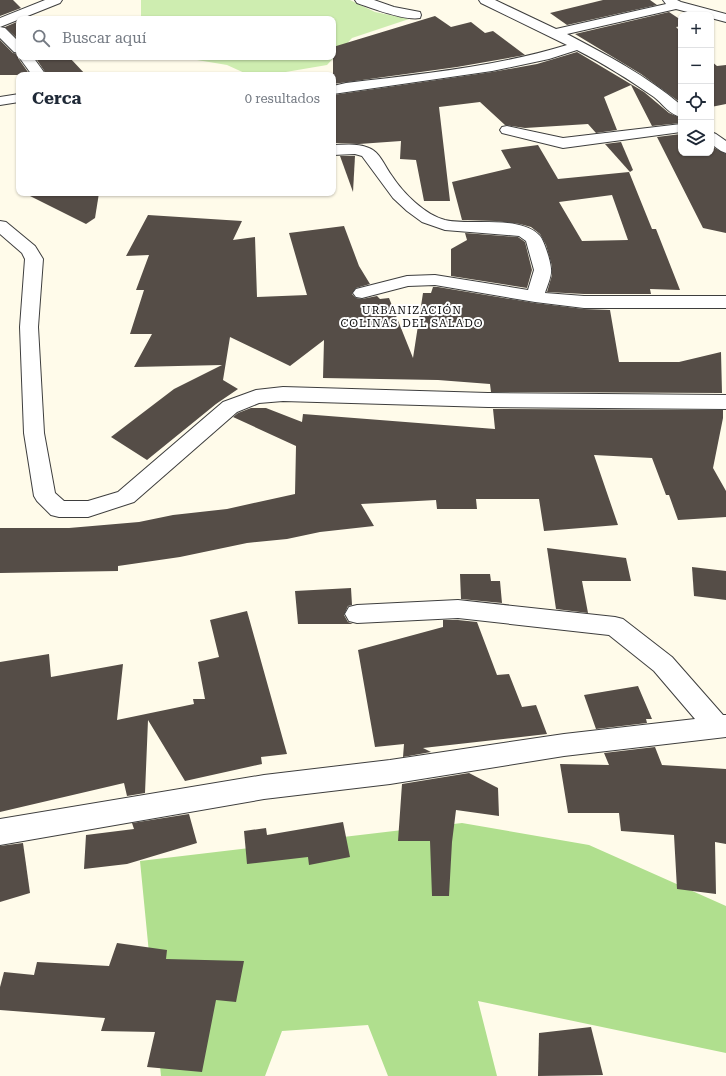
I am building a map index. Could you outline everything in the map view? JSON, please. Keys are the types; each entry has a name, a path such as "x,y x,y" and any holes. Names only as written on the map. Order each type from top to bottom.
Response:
{"street":[{"path":"17,16 56,0"},
{"path":"361,0 391,10 415,15"},
{"path":"485,0 555,33 577,46 608,61 660,95 678,110"},
{"path":"555,33 672,2 726,18"},
{"path":"0,23 16,16"},
{"path":"0,31 16,46"},
{"path":"336,89 502,66 555,54 577,46"},
{"path":"28,60 37,72"},
{"path":"0,101 16,98"},
{"path":"507,130 563,143 678,128"},
{"path":"714,139 726,148"},
{"path":"336,150 358,150 366,152 386,180 418,212 434,222 445,225 513,228 525,232 534,239 543,270 535,297"},
{"path":"0,226 29,250 34,259 29,327 34,433 46,496 59,509 88,509 126,497 230,407 256,397 283,394 488,400 726,402"},
{"path":"362,293 407,281 435,280 535,297 584,302 726,302"},
{"path":"357,614 458,609 615,626 663,664 722,727"},
{"path":"0,832 264,787 390,772 572,744 722,727"}],"green space":[{"path":"141,0 350,0 375,12 409,19 352,38 336,55 336,16 141,16"},
{"path":"197,60 332,60 327,65 286,72 242,72 227,65"},
{"path":"462,823 589,845 726,906 726,1053 478,1001 497,1076 388,1076 368,1025 282,1031 265,1076 161,1076 140,861"}],"building":[{"path":"0,0 13,0 21,8 0,16"},
{"path":"603,0 650,0 657,5 567,25 550,13"},
{"path":"669,12 678,18 678,27 676,27 678,29 678,101 641,74 575,34"},
{"path":"435,16 451,27 471,22 485,33 493,31 525,55 457,67 336,84 336,72 333,72 333,60 336,60 336,46"},
{"path":"16,22 16,37 5,27"},
{"path":"0,40 13,53 16,54 16,60 19,60 28,72 16,72 16,75 0,75"},
{"path":"577,52 644,92 669,113 678,117 678,123 652,126 631,85 604,97 617,130 596,133 588,124 525,128 505,125 480,102 439,107 450,201 424,201 416,160 400,159 401,141 359,144 336,143 336,95 537,64"},
{"path":"37,60 72,60 83,72 45,72"},
{"path":"714,64 717,66 726,65 726,104 714,106"},
{"path":"678,134 678,156 714,156 714,148 726,154 726,233 703,228 657,137"},
{"path":"621,142 633,170 630,172 605,144"},
{"path":"538,145 558,179 629,172 652,229 656,229 680,290 650,289 651,294 584,294 547,292 552,275 552,266 546,245 540,234 531,227 520,224 495,221 462,220 452,182 511,168 501,150","holes":["612,195 628,240 582,241 559,202"]},
{"path":"340,156 355,156 353,192"},
{"path":"30,196 99,196 95,218 86,224"},
{"path":"148,215 242,221 233,240 255,237 257,297 307,295 289,233 344,226 359,266 370,284 356,288 352,294 356,298 362,299 377,296 380,299 389,298 413,358 423,293 431,293 433,287 438,287 535,303 584,309 610,310 619,362 679,362 721,352 722,393 491,392 490,384 438,380 323,378 324,340 290,366 230,337 223,380 238,389 216,404 147,460 111,437 174,389 222,365 134,367 152,334 130,334 144,290 136,290 149,255 126,256"},
{"path":"465,233 518,237 525,242 532,270 527,288 451,276 451,249 467,240"},
{"path":"251,408 266,408 302,422 303,414 495,429 493,409 723,410 723,418 713,468 726,491 726,517 678,520 669,495 666,495 652,458 594,455 618,525 544,531 539,499 476,499 477,509 437,509 436,500 361,504 374,526 320,532 287,539 247,543 180,557 118,566 118,571 0,573 0,528 69,528 139,522 173,515 227,509 295,494 296,446 233,417 238,413"},
{"path":"547,548 626,558 631,581 582,581 588,613 556,609"},
{"path":"692,567 726,571 726,600 694,596"},
{"path":"460,574 490,574 491,581 500,581 502,603 461,599"},
{"path":"351,588 352,605 348,606 344,615 348,622 353,624 298,624 295,591"},
{"path":"247,611 287,754 261,757 262,764 185,781 148,720 145,793 127,796 124,783 0,812 0,662 49,654 51,677 123,664 117,720 194,704 193,699 205,699 198,662 219,657 210,620"},
{"path":"443,620 477,622 497,675 509,674 522,707 536,705 547,734 423,748 431,752 403,757 404,744 375,747 358,650 443,627"},
{"path":"638,686 652,719 646,719 647,723 596,729 584,695"},
{"path":"655,747 662,765 726,769 726,844 715,842 716,894 677,889 674,835 621,831 619,813 568,813 560,764 609,765 604,753"},
{"path":"469,773 498,788 499,816 456,810 452,842 449,896 432,896 430,841 398,841 402,784"},
{"path":"189,814 197,843 127,864 84,869 86,835 134,829 132,823"},
{"path":"343,822 350,857 309,865 308,857 247,864 244,831 266,828 267,835"},
{"path":"23,843 30,893 0,902 0,846"},
{"path":"117,943 167,950 166,959 244,961 236,1002 216,1000 202,1072 147,1067 155,1032 101,1031 105,1018 0,1010 0,987 4,972 34,975 37,962 109,966"},
{"path":"591,1027 603,1075 538,1076 539,1033"}],"district":[{"name":"URBANIZACIÓN COLINAS DEL SALADO","path":"412,316"}]}
